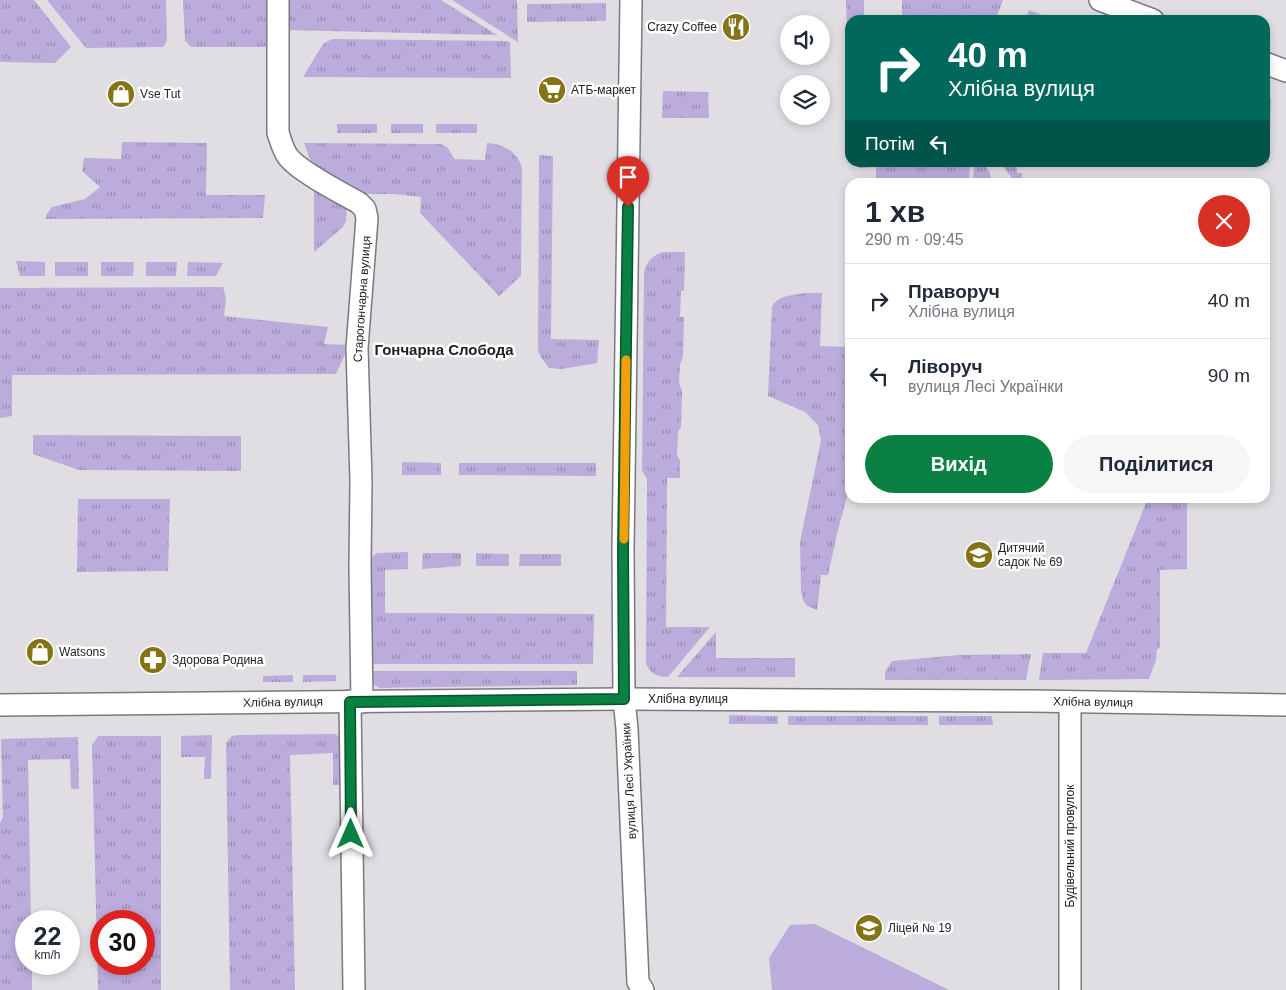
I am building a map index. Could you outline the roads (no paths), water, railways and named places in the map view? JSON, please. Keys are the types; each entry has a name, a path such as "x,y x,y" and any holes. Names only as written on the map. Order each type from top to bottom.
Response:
{"street":[{"name":"Старогончарна вулиця","path":"278,0 278,133 284,149 288,158 299,167 359,203 366,209 367,218 357,348 361,481 356,702 354,990"},
{"name":"вулиця Лесі Українки","path":"631,0 623,550 624,699 627,729 638,982 643,990"},
{"path":"1100,0 1140,15"},
{"path":"1270,65 1286,71"},
{"name":"Хлібна вулиця","path":"0,705 85,706 624,699 1286,705"},
{"name":"Будівельний провулок","path":"1070,702 1070,990"}],"place":[{"name":"Crazy Coffee","path":"736,27"},
{"name":"АТБ-маркет","path":"552,90"},
{"name":"Vse Tut","path":"121,94"},
{"name":"Дитячий садок № 69","path":"979,555"},
{"name":"Watsons","path":"40,652"},
{"name":"Здорова Родина","path":"153,660"},
{"name":"Ліцей № 19","path":"869,928"}],"district":[{"name":"Гончарна Слобода","path":"444,350"}]}
